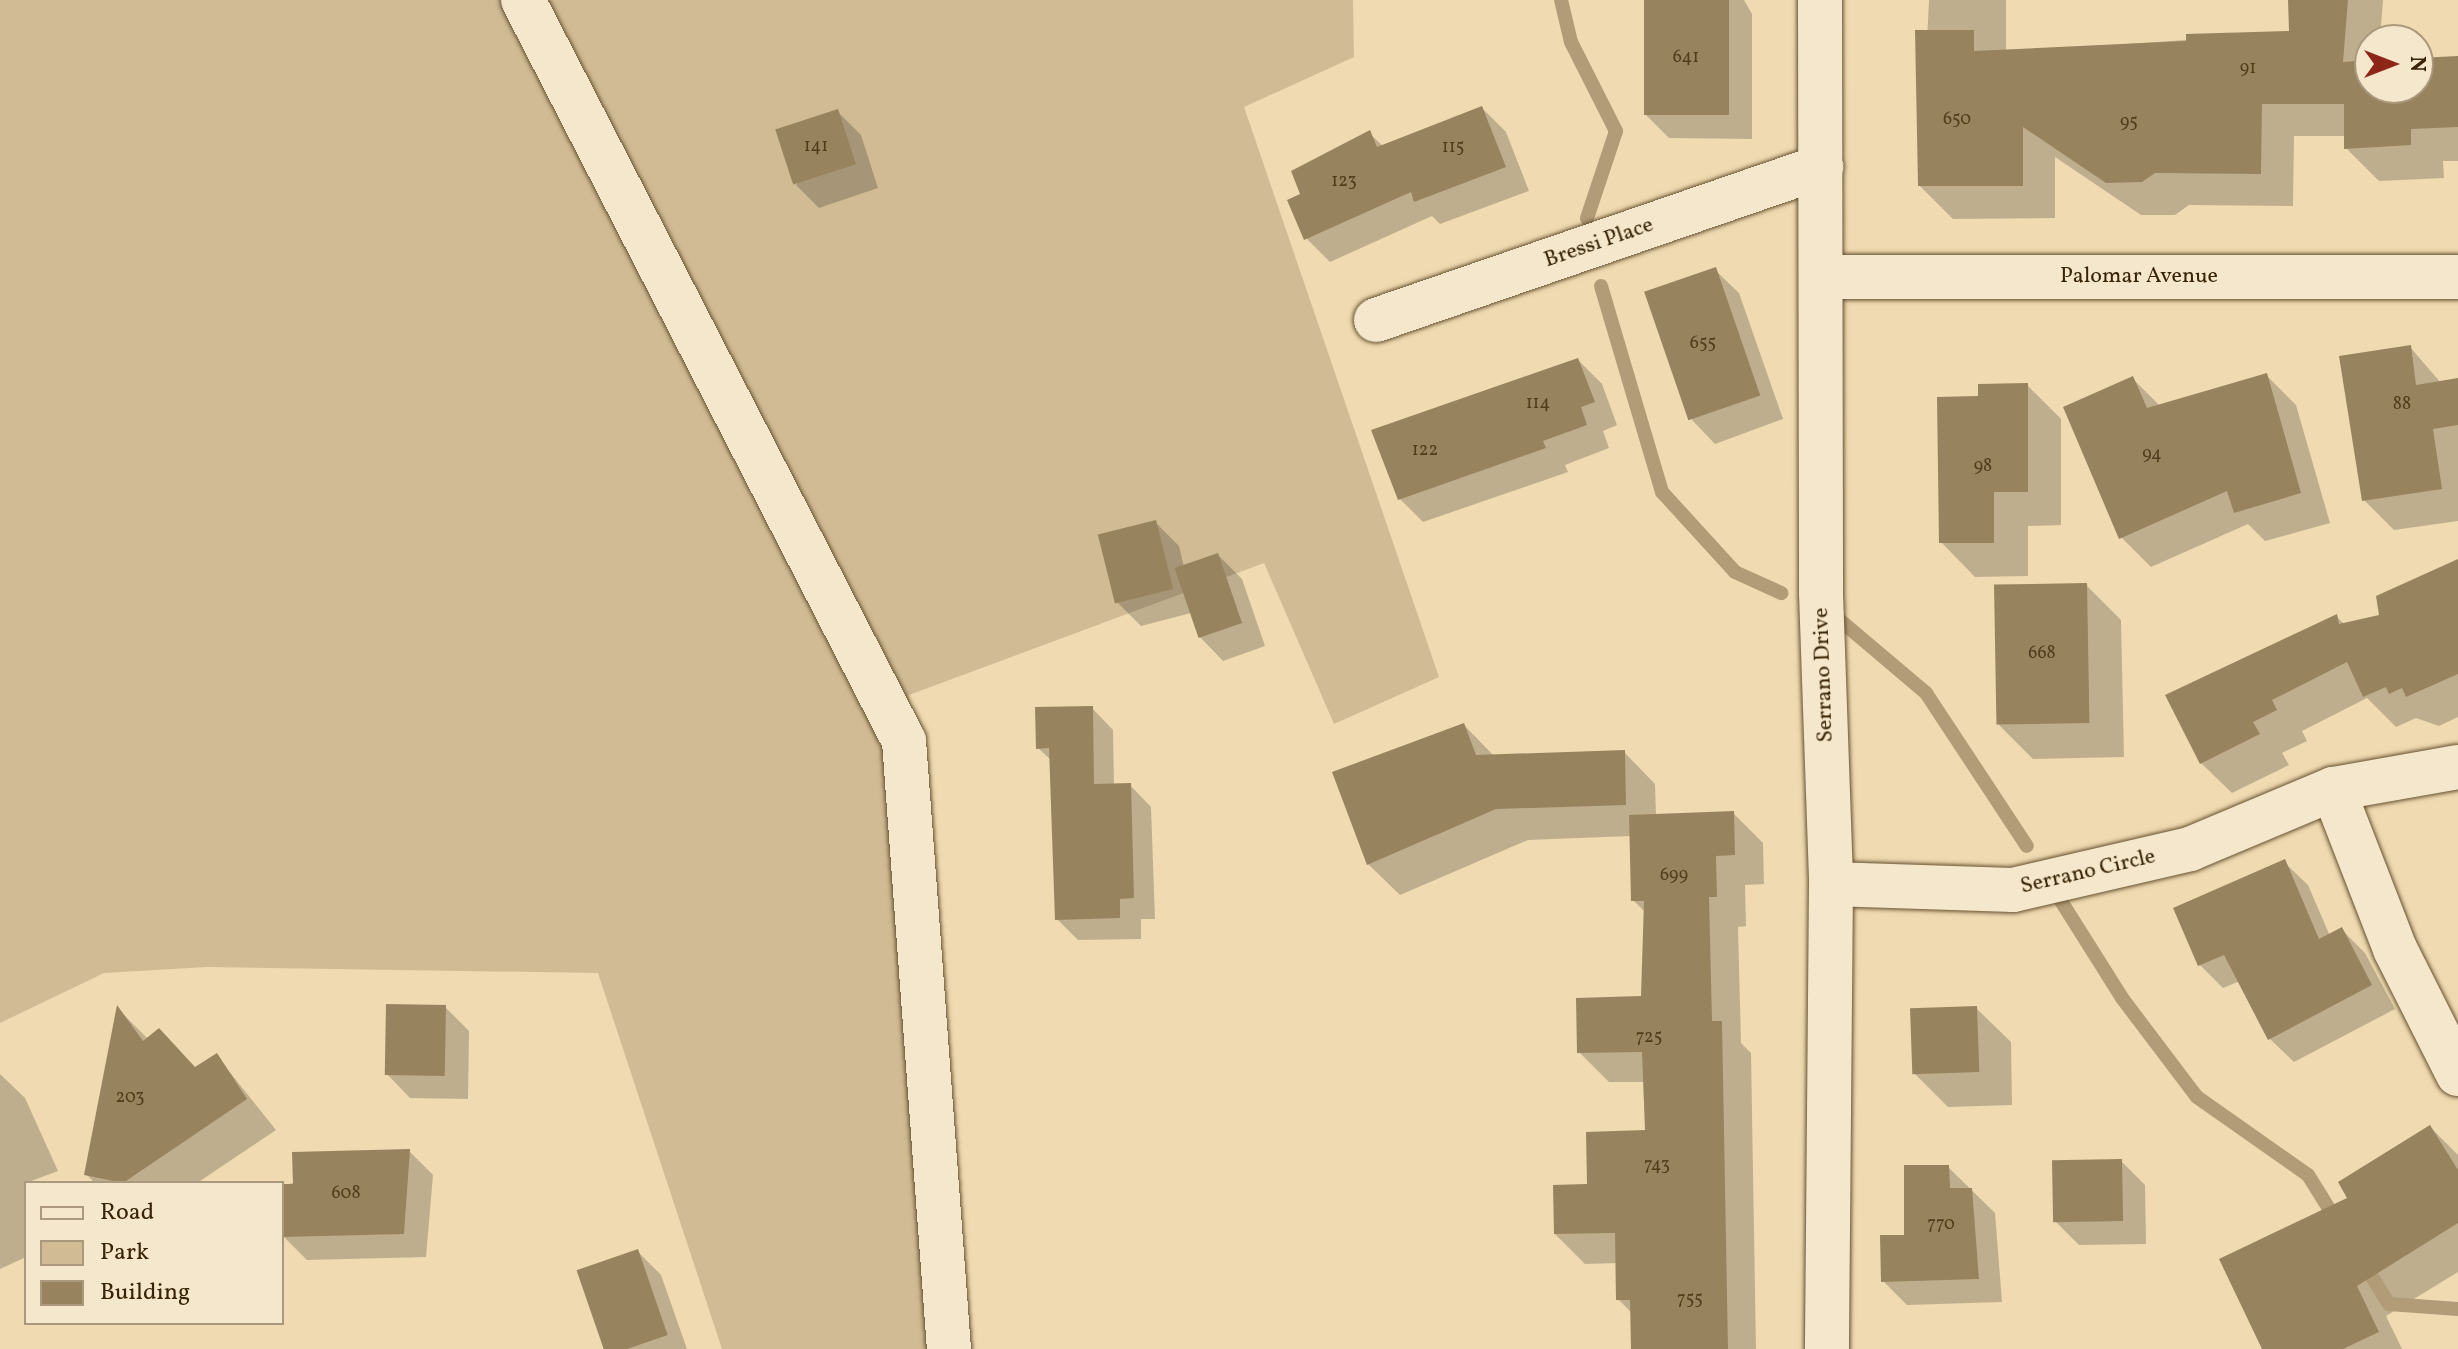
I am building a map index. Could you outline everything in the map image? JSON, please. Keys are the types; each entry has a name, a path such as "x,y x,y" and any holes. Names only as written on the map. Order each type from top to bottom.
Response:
{"street":[{"path":"523,0 904,741 949,1349"},
{"name":"Serrano Drive","path":"1820,0 1821,593 1831,884 1827,1349"},
{"name":"Bressi Place","path":"1376,320 1821,167"},
{"name":"Palomar Avenue","path":"1821,277 2458,277"},
{"name":"Serrano Circle","path":"1831,884 2013,890 2190,849 2333,789 2458,767"},
{"path":"2333,789 2395,949 2458,1074"}],"green space":[{"path":"0,0 1353,0 1354,57 1244,107 1439,677 1334,724 1264,563 909,695 941,1349 722,1349 598,973 207,967 104,973 0,1023"}],"building":[{"path":"1644,0 1729,0 1729,115 1644,115"},
{"path":"2288,0 2348,0 2343,62 2354,61 2354,104 2434,104 2434,57 2458,56 2458,127 2411,129 2411,145 2344,149 2344,104 2262,104 2261,174 2155,173 2142,182 2106,183 2023,127 2023,186 1918,186 1915,30 1974,30 1974,51 2186,41 2186,34 2289,31"},
{"path":"1482,106 1506,167 1414,202 1411,192 1304,240 1287,200 1300,194 1291,171 1370,130 1377,147"},
{"path":"838,109 856,164 793,185 775,129"},
{"path":"1716,267 1760,396 1688,420 1644,292"},
{"path":"2411,345 2416,385 2458,378 2458,425 2433,429 2442,489 2362,501 2339,356"},
{"path":"1578,358 1595,402 1581,407 1587,425 1543,441 1546,448 1398,500 1371,430"},
{"path":"2267,373 2301,493 2234,513 2227,491 2119,539 2063,407 2133,376 2147,408"},
{"path":"2028,383 2028,492 1994,492 1994,543 1939,543 1937,397 1978,396 1978,384"},
{"path":"1156,520 1173,589 1115,603 1098,535"},
{"path":"1218,553 1242,623 1199,638 1175,568"},
{"path":"2458,559 2458,674 2406,697 2402,688 2389,694 2386,687 2363,697 2347,662 2272,700 2277,710 2253,722 2260,734 2200,764 2165,695 2337,614 2339,624 2379,615 2376,596"},
{"path":"2087,583 2089,723 1996,725 1994,585"},
{"path":"1093,706 1094,784 1131,783 1134,898 1120,899 1120,918 1055,920 1049,748 1036,749 1035,707"},
{"path":"1464,723 1476,755 1625,750 1626,805 1496,809 1367,865 1332,772"},
{"path":"1734,811 1735,855 1716,856 1717,897 1709,897 1712,1021 1722,1021 1728,1349 1631,1349 1630,1300 1616,1300 1615,1233 1554,1234 1553,1185 1587,1184 1586,1132 1645,1130 1642,1052 1577,1053 1576,998 1641,996 1644,901 1631,901 1629,815"},
{"path":"2285,859 2319,939 2342,927 2372,985 2268,1040 2224,955 2198,966 2173,908"},
{"path":"386,1004 446,1005 445,1076 385,1075"},
{"path":"117,1005 143,1041 159,1028 195,1067 217,1053 247,1099 126,1181 84,1175"},
{"path":"1977,1006 1979,1072 1912,1074 1910,1008"},
{"path":"2430,1125 2458,1170 2458,1223 2357,1286 2379,1332 2343,1349 2262,1349 2219,1259 2347,1198 2338,1182"},
{"path":"410,1149 404,1234 284,1237 284,1184 293,1184 292,1152"},
{"path":"2122,1159 2123,1221 2053,1222 2052,1160"},
{"path":"1904,1165 1949,1165 1950,1188 1972,1188 1979,1279 1881,1282 1880,1235 1904,1235"},
{"path":"638,1249 668,1335 627,1349 604,1349 577,1270"}],"waterway":[{"path":"1561,0 1571,42 1616,131 1587,218"},
{"path":"1601,286 1662,492 1735,572 1781,593"},
{"path":"1835,616 1926,693 2027,846"},
{"path":"2061,901 2122,998 2197,1097 2308,1175 2338,1223"},
{"path":"2362,1261 2389,1304 2458,1309"}]}
